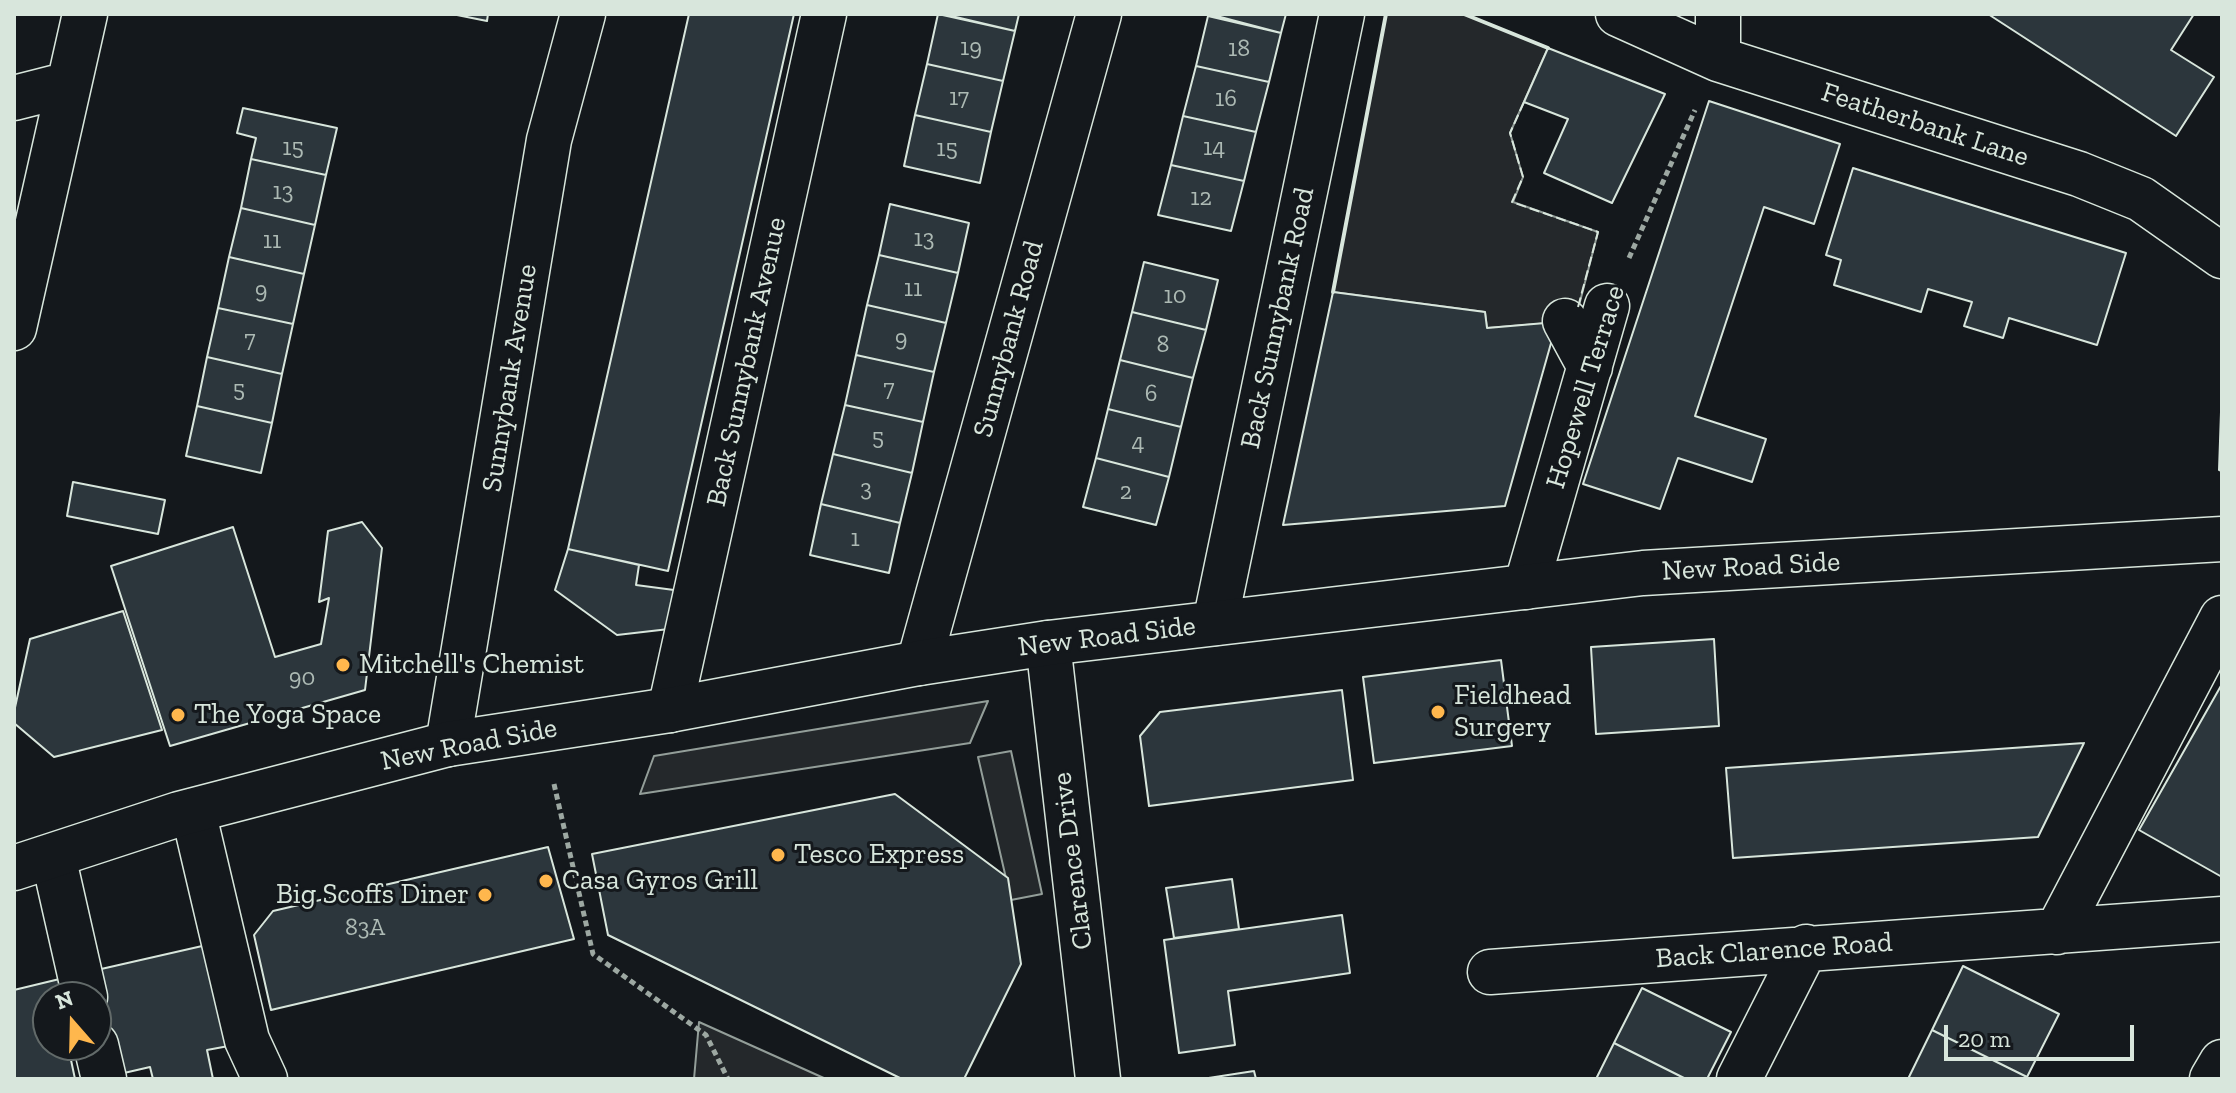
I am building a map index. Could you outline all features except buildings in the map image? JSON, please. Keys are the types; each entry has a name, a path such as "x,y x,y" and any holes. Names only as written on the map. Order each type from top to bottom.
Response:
{"street":[{"path":"14,328 85,14"},
{"name":"Sunnybank Avenue","path":"448,744 549,140 583,14"},
{"name":"Back Sunnybank Avenue","path":"670,710 824,14"},
{"name":"Sunnybank Road","path":"919,663 1099,14"},
{"name":"Back Sunnybank Road","path":"1215,623 1342,14"},
{"name":"Featherbank Lane","path":"1618,14 1718,59 2079,174 2141,199 2222,256"},
{"path":"1718,14 1718,59"},
{"path":"14,98 69,84"},
{"name":"Hopewell Terrace","path":"1526,587 1607,306"},
{"path":"1565,321 1590,367"},
{"name":"New Road Side","path":"34,862 193,811 448,744 670,710 919,663 1048,643 1643,573 2222,539"},
{"path":"2057,932 2222,618"},
{"name":"Clarence Drive","path":"1048,643 1098,1079"},
{"path":"193,811 247,1040 265,1079"},
{"path":"34,862 79,981"},
{"name":"Back Clarence Road","path":"1490,972 2222,919"},
{"path":"1739,1079 1806,947"},
{"path":"2212,1079 2222,1062"}],"path":[{"name":"Hopewell Terrace","path":"1607,306 1718,59"},
{"path":"541,730 593,954 706,1035 728,1079"}],"shaded area":[{"path":"1386,14 1464,14 1548,48 1510,133 1523,177 1513,202 1598,232 1575,321 1487,328 1485,312 1333,292"},
{"path":"988,701 970,743 640,794 654,756"},
{"path":"1011,751 1042,894 1011,900 978,757"},
{"path":"699,1022 826,1079 694,1079"}],"fence":[{"path":"1524,102 1510,133 1523,177 1512,202 1598,232 1577,311"}],"wall":[{"path":"1333,292 1386,14"},
{"path":"1464,14 1548,48"}],"place":[{"name":"Mitchell's Chemist","path":"343,665"},
{"name":"Fieldhead Surgery","path":"1438,712"},
{"name":"The Yoga Space","path":"178,715"},
{"name":"Tesco Express","path":"778,855"},
{"name":"Casa Gyros Grill","path":"546,881"},
{"name":"Big Scoffs Diner","path":"485,895"}]}
